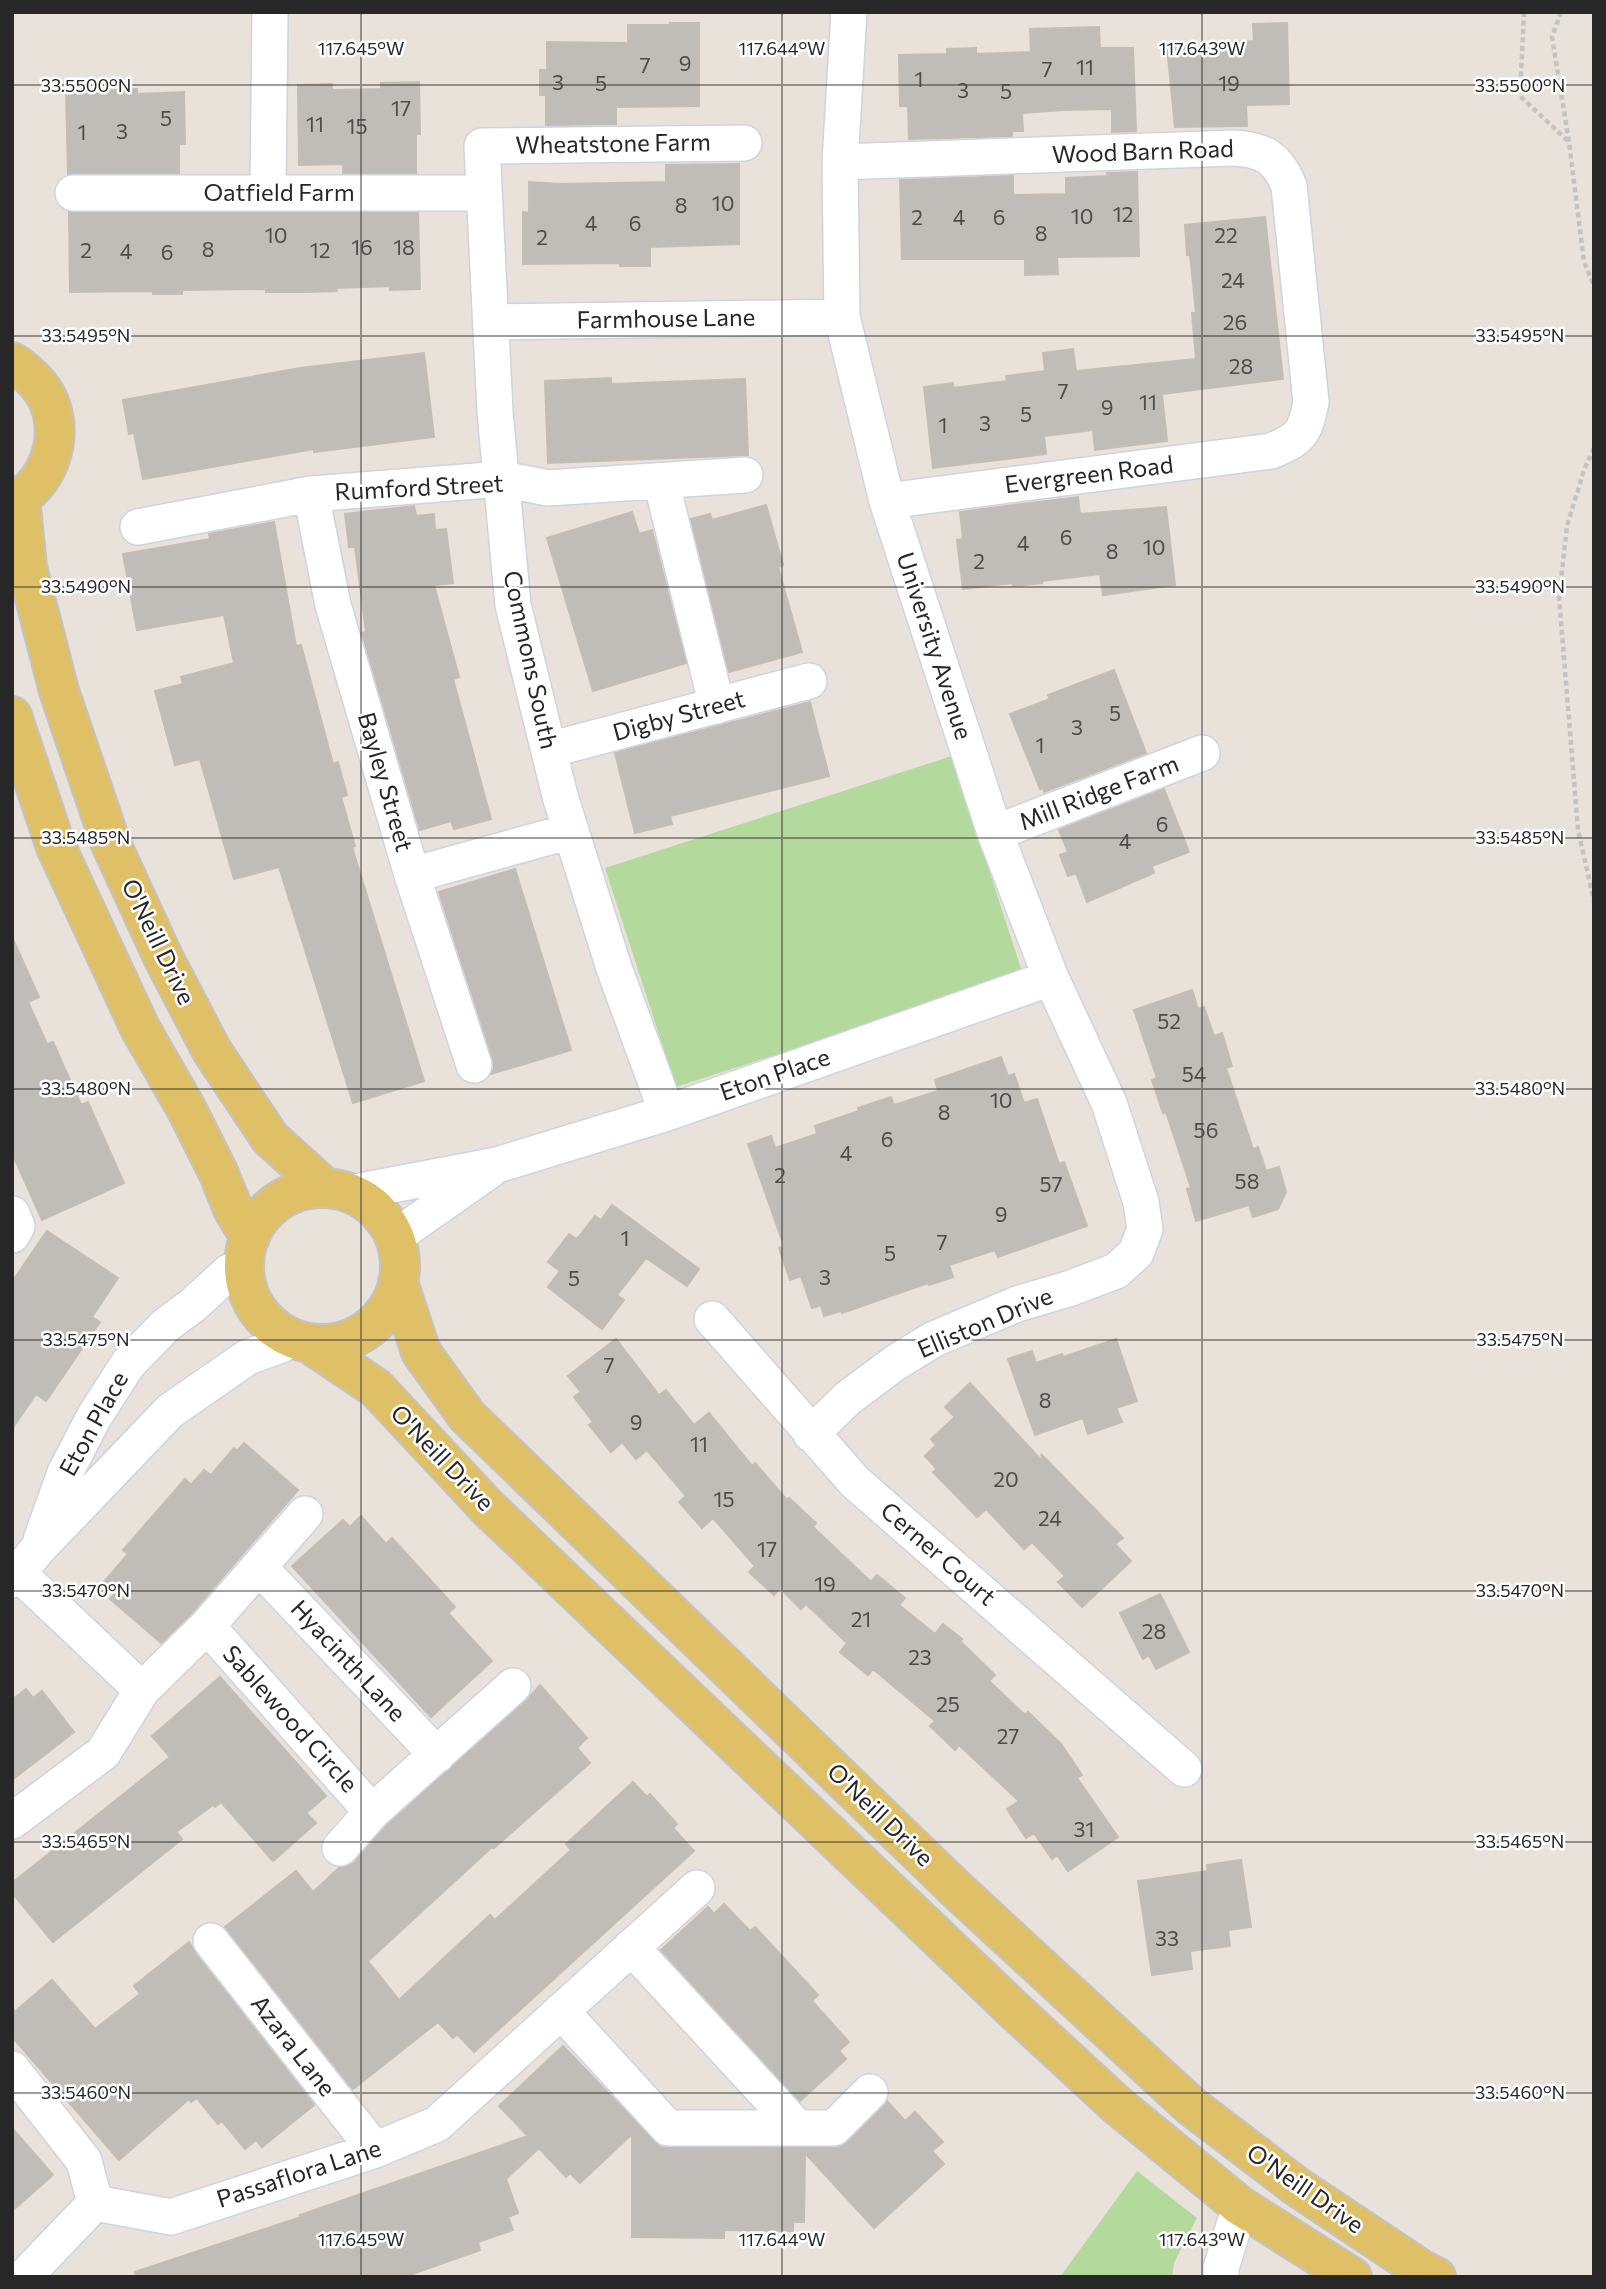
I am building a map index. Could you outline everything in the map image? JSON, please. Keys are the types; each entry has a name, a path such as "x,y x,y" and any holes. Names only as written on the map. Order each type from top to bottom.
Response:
{"main road":[{"name":"O'Neill Drive","path":"13,362 34,380 49,402 55,429 52,455 40,479 16,500 27,567 59,691 111,844 163,957 212,1052 270,1138 337,1190 364,1200 384,1219 395,1237 400,1264 398,1282 388,1307 372,1326 343,1341 300,1341"},
{"name":"O'Neill Drive","path":"12,716 56,847 139,1028 187,1110 219,1174 247,1251 247,1290 257,1310 268,1323 376,1388 488,1508 1118,2106 1240,2206 1352,2277"},
{"path":"247,1251 266,1210 278,1200 299,1191 337,1190"},
{"name":"O'Neill Drive","path":"398,1282 421,1352 467,1416 957,1889 1191,2106 1296,2186 1436,2277"}],"street":[{"path":"268,193 270,12"},
{"name":"University Avenue","path":"849,12 839,162 842,317 887,502 995,833 1051,978 1109,1103 1141,1202 1145,1229 1136,1253"},
{"name":"Wheatstone Farm","path":"482,146 744,143"},
{"name":"Commons South","path":"482,146 491,322 513,605 571,831 614,968 667,1113"},
{"name":"Wood Barn Road","path":"839,162 1234,148 1251,149 1266,155 1282,169 1289,186 1311,402 1306,427 1290,444"},
{"name":"Oatfield Farm","path":"73,193 484,193"},
{"name":"Farmhouse Lane","path":"491,322 842,317"},
{"name":"Evergreen Road","path":"887,502 1271,451 1290,444"},
{"name":"Rumford Street","path":"138,527 311,494 502,479 548,488 745,475"},
{"path":"661,481 717,706"},
{"name":"Bayley Street","path":"311,494 333,605 412,875 474,1065"},
{"name":"Digby Street","path":"549,750 809,681"},
{"name":"Mill Ridge Farm","path":"995,833 1202,753"},
{"path":"412,875 571,831"},
{"name":"Eton Place","path":"337,1190 497,1165 667,1113 1051,978"},
{"name":"Eton Place","path":"395,1237 497,1165"},
{"path":"12,1214 17,1226 12,1235"},
{"name":"Eton Place","path":"23,1568 65,1472 94,1417 128,1364 166,1325 229,1272 247,1251"},
{"name":"Elliston Drive","path":"811,1434 848,1398 895,1363 934,1339 1017,1304 1116,1271 1136,1253"},
{"name":"Cerner Court","path":"712,1320 855,1482 1184,1769"},
{"name":"Eton Place","path":"23,1568 170,1411 248,1357 300,1341"},
{"name":"Sablewood Circle","path":"12,1821 103,1753 142,1690 207,1626 305,1514"},
{"name":"Hyacinth Lane","path":"259,1567 437,1755"},
{"path":"23,1568 142,1690"},
{"name":"Sablewood Circle","path":"207,1626 372,1812"},
{"name":"Sablewood Circle","path":"340,1848 372,1812 513,1686"},
{"name":"Passaflora Lane","path":"95,2203 171,2217 375,2150 438,2124 697,1888"},
{"name":"Azara Lane","path":"211,1941 375,2150"},
{"path":"631,1947 798,2128"},
{"path":"561,2011 668,2128 834,2128 870,2092"},
{"path":"12,2069 84,2161 95,2203 24,2277"},
{"path":"1221,2277 1240,2206"}],"path":[{"path":"1524,12 1520,96 1569,142"},
{"path":"1561,12 1552,37 1584,262 1594,286"},
{"path":"1594,448 1566,526 1559,597 1578,830 1594,901"}],"green space":[{"path":"952,756 1023,975 676,1087 605,868"},
{"path":"1137,2171 1197,2218 1174,2263 1172,2277 1060,2277"}],"building":[{"path":"699,23 699,106 616,107 616,124 546,125 546,95 540,95 540,70 547,70 547,42 628,43 628,25"},
{"path":"1287,23 1289,104 1246,105 1247,126 1175,127 1167,47 1254,41 1253,24"},
{"path":"1099,27 1100,48 1133,48 1136,131 1112,132 1112,109 1063,110 1022,113 1023,131 1012,131 1012,136 909,139 908,106 900,106 899,55 947,54 947,49 976,48 976,54 1031,52 1030,29"},
{"path":"419,82 420,134 416,134 416,173 343,173 343,164 299,165 298,85 332,84 332,90 381,89 381,83"},
{"path":"137,89 137,94 184,92 185,144 179,144 179,173 68,174 66,91"},
{"path":"739,164 739,244 650,247 650,266 620,266 620,263 523,264 523,212 529,213 529,182 666,182 666,165"},
{"path":"1137,172 1139,256 1057,257 1058,274 1025,275 1025,259 902,259 900,180 1013,176 1013,195 1066,194 1066,178"},
{"path":"69,212 418,213 420,289 390,290 390,286 306,292 266,292 266,289 182,290 182,294 153,294 153,291 70,292"},
{"path":"1265,217 1283,379 1162,394 1167,441 1095,450 1093,430 1044,436 1046,454 933,468 924,387 953,383 953,388 1007,381 1006,376 1045,371 1043,353 1073,349 1076,371 1196,359 1192,313 1196,313 1185,225"},
{"path":"424,353 434,437 314,452 314,449 143,479 134,433 129,434 123,400 300,368"},
{"path":"611,378 611,384 745,379 748,455 548,463 545,381"},
{"path":"1078,497 1080,514 1166,507 1175,585 1103,595 1100,574 1042,583 1013,586 1013,583 963,589 957,540 963,539 960,512"},
{"path":"766,505 783,565 778,567 802,652 729,672 691,519 710,514 712,520"},
{"path":"414,506 416,516 434,514 435,530 446,529 453,583 434,585 459,677 453,679 491,819 454,829 451,821 420,830 362,633 366,632 355,547 349,547 345,514"},
{"path":"632,512 639,534 652,530 686,663 593,691 547,538"},
{"path":"274,522 296,646 301,645 333,764 338,762 347,795 341,797 355,846 352,847 424,1081 353,1103 279,867 234,879 200,759 175,765 155,691 183,684 181,677 234,663 224,615 137,630 123,554 210,539 209,534"},
{"path":"1114,670 1146,753 1044,792 1043,788 1040,789 1010,714 1050,699 1048,695"},
{"path":"810,702 829,776 670,816 672,824 635,833 615,753"},
{"path":"1164,789 1189,852 1152,866 1154,873 1087,902 1076,873 1068,876 1060,855 1068,852 1059,830"},
{"path":"515,869 571,1050 491,1074 494,1068 493,1059 439,892"},
{"path":"12,937 39,997 28,1002 47,1044 53,1042 81,1105 88,1102 124,1183 42,1220 12,1153"},
{"path":"1192,990 1198,1009 1204,1007 1214,1036 1222,1033 1232,1066 1226,1068 1253,1149 1258,1147 1266,1171 1279,1167 1286,1192 1278,1209 1253,1217 1249,1205 1196,1221 1187,1189 1191,1188 1166,1112 1163,1113 1152,1080 1157,1078 1134,1010"},
{"path":"1001,1057 1008,1076 1014,1074 1024,1103 1037,1099 1059,1164 1064,1162 1087,1226 998,1257 995,1250 949,1265 953,1277 842,1313 841,1311 824,1316 821,1305 812,1308 801,1276 790,1280 779,1248 784,1246 748,1144 771,1136 775,1148 817,1134 815,1126 859,1111 858,1108 891,1097 894,1105 938,1091 935,1080"},
{"path":"612,1205 699,1269 687,1286 646,1258 617,1295 624,1300 602,1329 548,1287 560,1271 548,1262 569,1234 577,1239 595,1216 601,1220"},
{"path":"47,1231 118,1278 92,1317 100,1322 46,1401 36,1394 12,1429 12,1282"},
{"path":"616,1339 659,1395 666,1390 694,1425 709,1413 752,1466 755,1463 787,1500 789,1498 816,1523 813,1527 871,1582 877,1575 905,1598 899,1605 935,1634 943,1624 962,1639 960,1641 995,1675 989,1681 1025,1715 1028,1712 1061,1744 1082,1775 1077,1778 1118,1837 1068,1871 1057,1855 1052,1859 1034,1833 1026,1838 1007,1809 1019,1801 959,1745 955,1750 930,1726 935,1721 873,1669 868,1675 840,1652 847,1643 806,1604 801,1609 780,1588 774,1595 749,1572 755,1566 713,1518 702,1528 679,1502 686,1496 647,1450 636,1459 622,1442 611,1452 589,1425 593,1422 574,1397 581,1392 568,1376"},
{"path":"1116,1339 1137,1401 1116,1408 1122,1422 1088,1434 1083,1418 1035,1435 1008,1359 1032,1351 1036,1363"},
{"path":"970,1383 1044,1463 1041,1454 1123,1538 1115,1544 1131,1561 1082,1607 1058,1582 1065,1576 1032,1542 1024,1549 986,1509 977,1517 933,1472 937,1469 925,1456 936,1445 931,1439 955,1417 945,1407"},
{"path":"244,1443 298,1490 188,1617 161,1643 110,1599 116,1592 104,1582 128,1554 123,1550 185,1479 191,1485 204,1470 211,1475 234,1448 237,1451"},
{"path":"361,1516 386,1544 392,1538 455,1607 448,1613 492,1661 431,1717 292,1566 343,1520 350,1527"},
{"path":"1160,1594 1189,1652 1156,1669 1149,1655 1143,1659 1120,1613"},
{"path":"220,1677 326,1796 306,1813 316,1823 273,1861 221,1802 215,1807 213,1805 176,1832 182,1839 53,1942 12,1893 12,1883 170,1757 152,1736"},
{"path":"540,1685 587,1738 577,1748 590,1763 492,1847 368,1961 399,2000 490,1915 495,1920 571,1850 566,1844 633,1782 647,1797 650,1794 677,1824 673,1828 694,1851 474,2052 457,2034 453,2038 438,2022 353,2089 225,1927 296,1871 313,1892 339,1868 355,1862 386,1826 526,1701"},
{"path":"26,1689 33,1698 42,1691 74,1732 12,1780 12,1700"},
{"path":"1241,1860 1251,1927 1228,1930 1230,1946 1190,1951 1192,1969 1152,1975 1138,1881 1208,1871 1207,1865"},
{"path":"724,1904 750,1931 755,1927 818,1995 812,2001 849,2042 839,2051 846,2059 800,2101 661,1950 708,1907 714,1914"},
{"path":"189,1942 314,2105 262,2147 256,2140 245,2149 222,2121 218,2124 197,2098 191,2102 189,2099 119,2160 12,2037 12,2014 52,1980 95,2029 140,1994 134,1986"},
{"path":"563,2046 660,2147 835,2148 848,2142 887,2101 905,2121 915,2112 943,2142 932,2151 944,2164 874,2228 805,2153 804,2222 793,2222 793,2231 724,2230 724,2238 632,2237 632,2134 580,2183 570,2173 566,2177 539,2148 506,2179 518,2213 508,2217 513,2230 478,2242 480,2250 404,2277 136,2277 135,2272 301,2217 300,2215 528,2136 499,2106"},
{"path":"12,2128 53,2175 12,2211"}]}
